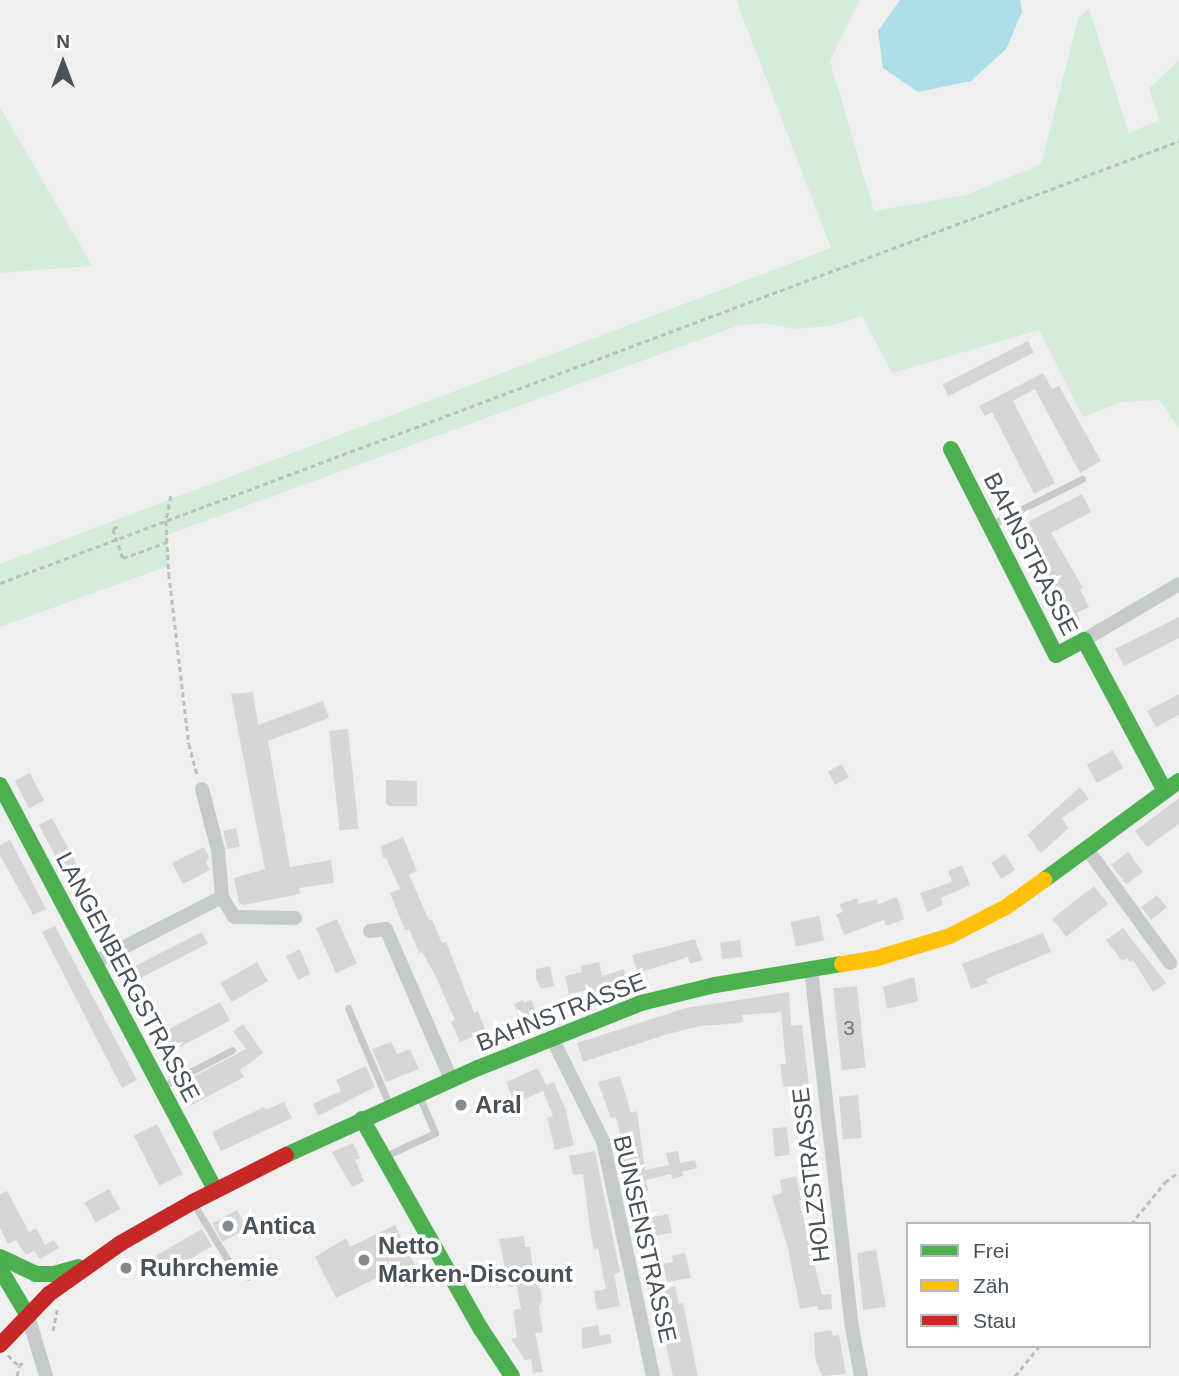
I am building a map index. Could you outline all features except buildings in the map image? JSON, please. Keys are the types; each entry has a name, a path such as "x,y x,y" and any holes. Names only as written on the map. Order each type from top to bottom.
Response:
{"street":[{"name":"BAHNSTRASSE","path":"951,449 1056,654 1179,584"},
{"name":"BAHNSTRASSE","path":"1084,640 1165,790"},
{"name":"BAHNSTRASSE","path":"3,1349 27,1316 49,1294 95,1259 193,1202 362,1119 552,1038 666,996 897,953 950,936 1006,907 1179,780"},
{"name":"LANGENBERGSTRASSE","path":"0,785 215,1191"},
{"path":"202,789 218,850 222,897 234,917 295,918"},
{"path":"1087,849 1170,963"},
{"path":"95,962 222,897"},
{"path":"370,931 386,929 451,1079"},
{"name":"HOLZSTRASSE","path":"811,969 851,1322 861,1376"},
{"name":"BUNSENSTRASSE","path":"552,1038 603,1141 653,1376"},
{"path":"362,1119 481,1329 512,1376"},
{"path":"0,1257 25,1271 45,1275 64,1272 95,1259"},
{"path":"0,1269 27,1316 46,1376"}],"lane":[{"path":"990,525 1082,479"},
{"path":"348,1008 390,1106"},
{"path":"161,1087 232,1050"},
{"path":"383,1157 435,1133 418,1094"},
{"path":"193,1202 229,1262 248,1278"}],"path":[{"path":"0,583 1179,141"},
{"path":"171,496 166,522 169,574 188,744 202,789"},
{"path":"118,527 113,529 123,558 167,542"},
{"path":"1133,1222 1165,1182 1179,1172"},
{"path":"53,1331 58,1305"},
{"path":"1015,1376 1037,1348"},
{"path":"3,1349 19,1366"},
{"path":"17,1376 23,1361"}],"green space":[{"path":"736,0 860,0 830,61 874,211 966,195 1041,164 1078,18 1089,9 1129,133 1159,120 1149,88 1179,60 1179,428 1159,400 1121,402 1083,417 1039,330 892,373 862,316 830,326 795,329 763,323 737,326 167,535 168,566 0,627 0,564 831,248"},
{"path":"0,107 83,250 92,266 0,273"}],"water":[{"path":"900,0 1020,0 1022,12 1006,49 971,81 918,92 883,68 878,31"}],"traffic: fast":[{"path":"951,449 1056,655 1084,640 1165,791"},
{"path":"1044,880 1179,781"},
{"path":"0,785 215,1190"},
{"path":"286,1155 478,1068 641,1003 715,985 842,964"},
{"path":"362,1119 481,1329 512,1376"},
{"path":"0,1257 36,1274 54,1274 78,1267"},
{"path":"0,1269 28,1316"}],"traffic: slow":[{"path":"842,964 874,959 950,936 1006,907 1044,880"}],"traffic: jam":[{"path":"0,1345 49,1294 121,1243 193,1202 286,1155"}],"place":[{"name":"Aral","path":"461,1105"},
{"name":"Antica","path":"228,1226"},
{"name":"Netto Marken-Discount","path":"364,1260"},
{"name":"Ruhrchemie","path":"126,1268"}]}
